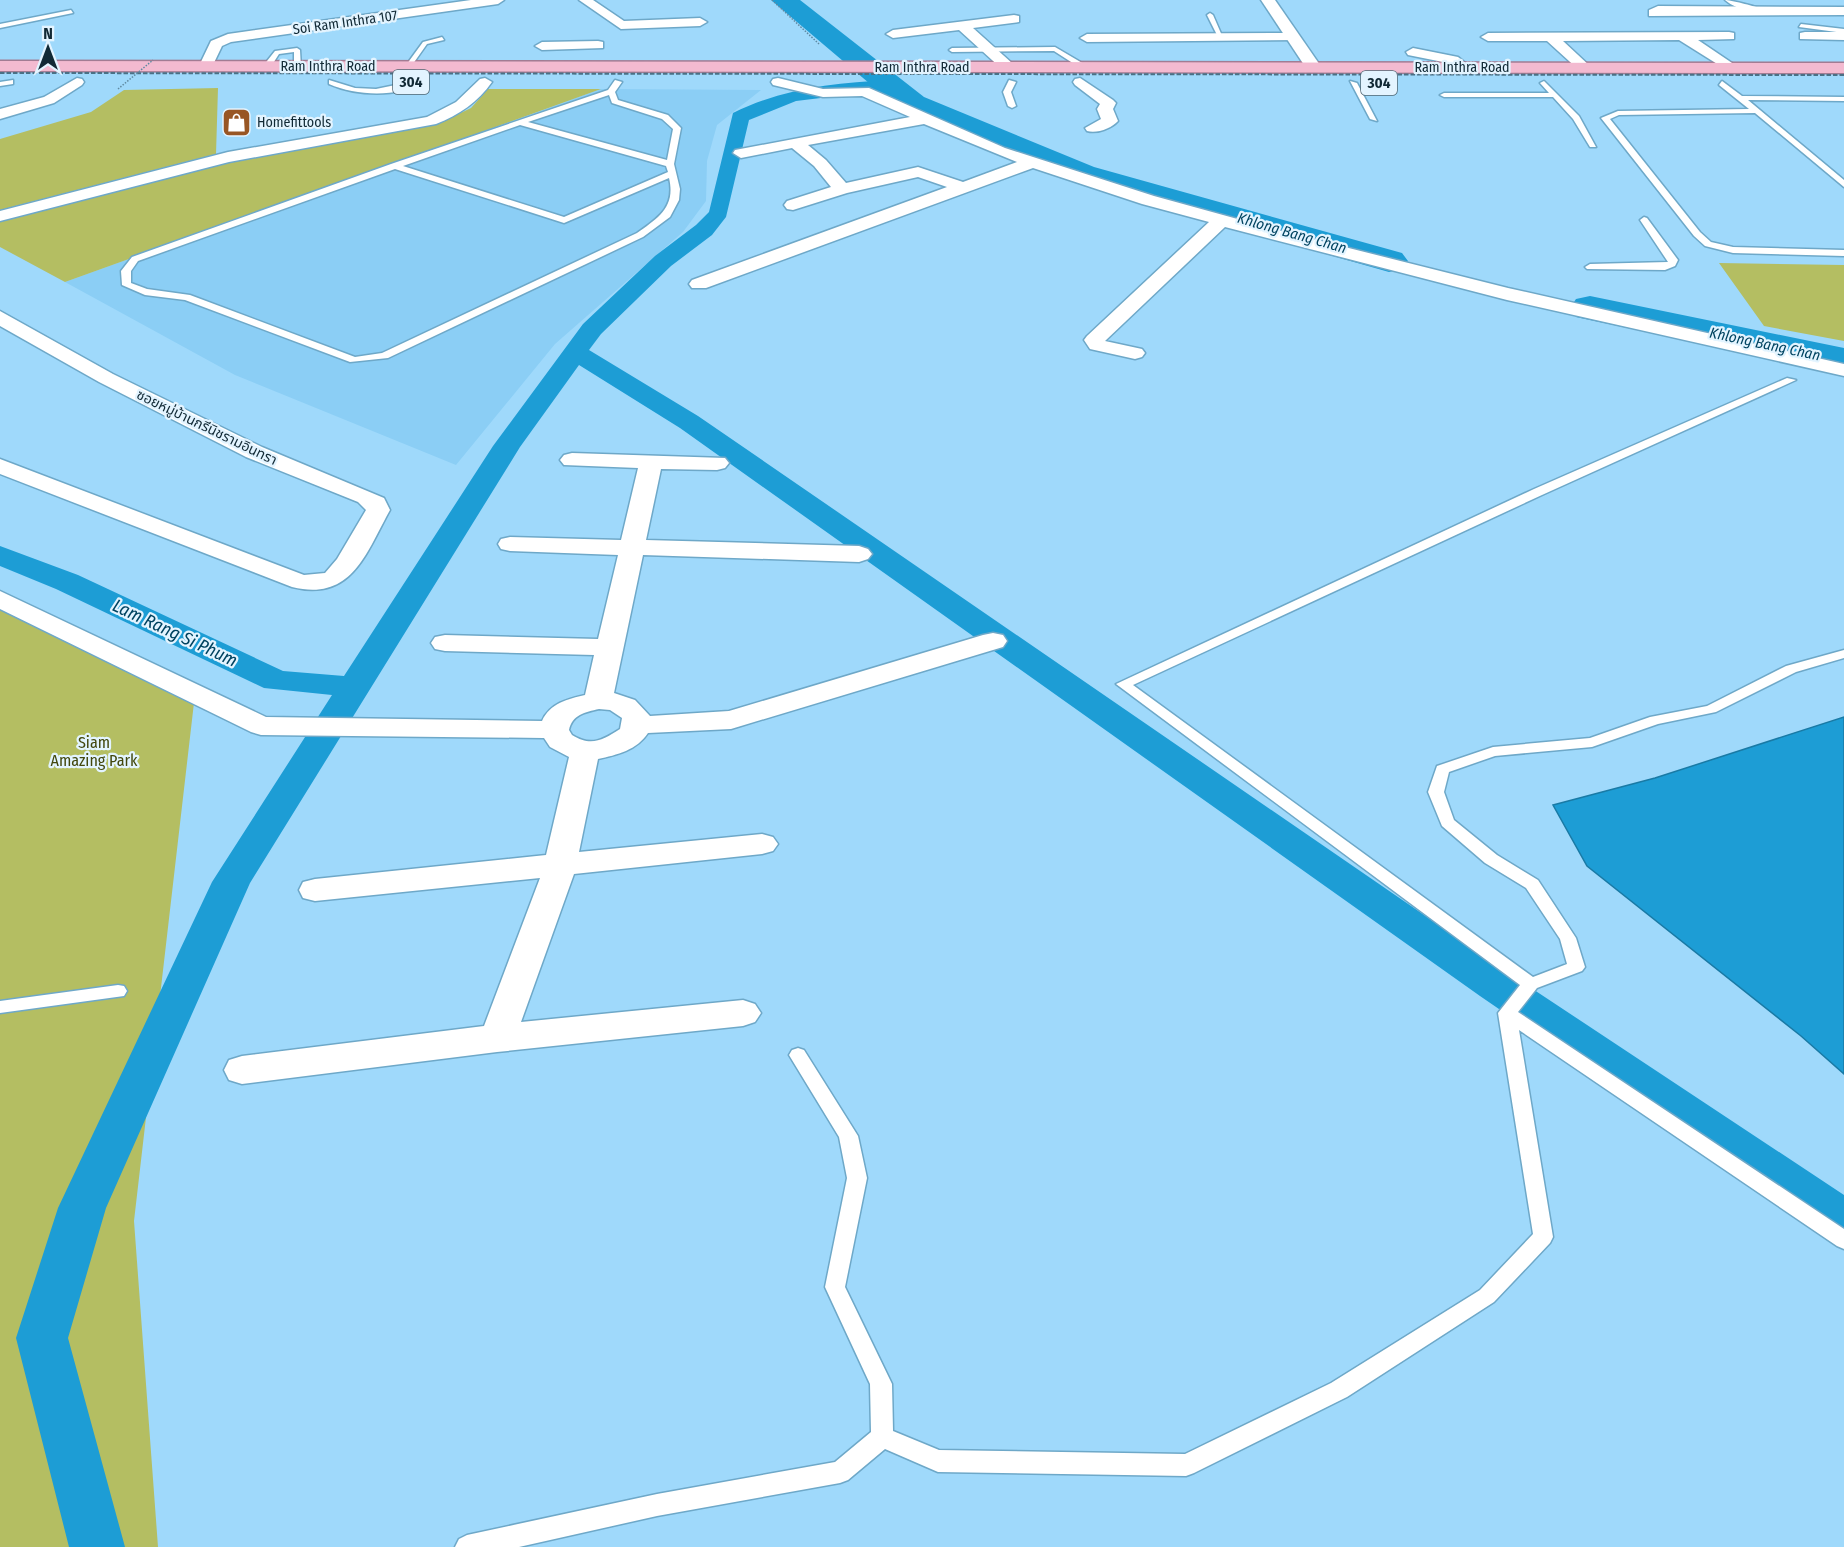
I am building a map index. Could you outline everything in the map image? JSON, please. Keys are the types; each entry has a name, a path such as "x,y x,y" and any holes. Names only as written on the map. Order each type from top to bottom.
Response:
{"highway":[{"name":"Ram Inthra Road","path":"0,66 298,66 416,74 484,82 614,87 778,82 820,93 914,82 1010,75"},
{"name":"Ram Inthra Road","path":"3,83 332,82 532,66 900,67 1010,75 1083,75 1550,89 1722,83 1844,83"},
{"name":"Ram Inthra Road","path":"1083,75 1314,68 1844,68"}],"street":[{"name":"Soi Ram Inthra 107","path":"206,66 216,44 228,38 498,0"},
{"path":"585,0 621,25 700,22"},
{"path":"1268,0 1314,68"},
{"path":"599,10 621,8"},
{"path":"1730,68 1683,37 1655,11 1844,11"},
{"path":"893,34 1014,19"},
{"path":"962,25 991,50 1010,75"},
{"path":"1803,31 1844,36"},
{"path":"1488,37 1729,36"},
{"path":"1087,38 1293,37"},
{"path":"1551,37 1586,68"},
{"path":"532,66 546,40 598,45"},
{"path":"1413,52 1453,60 1463,67"},
{"path":"1083,75 1108,104 1105,110 1110,122 1093,128"},
{"path":"0,114 49,100 77,82"},
{"path":"0,216 228,157 431,121 454,112 471,99 484,82"},
{"path":"820,93 864,91 1033,162 1148,200 1508,294 1844,370"},
{"path":"741,153 924,118"},
{"path":"795,143 820,163 842,189"},
{"path":"699,284 1033,162"},
{"path":"793,205 842,189 918,172 961,187"},
{"path":"1135,353 1097,345 1094,340 1222,220"},
{"name":"ซอยหมู่บ้านกรีนิชรามอินทรา","path":"0,317 97,373 254,452 366,497 376,503 378,510 348,563 334,578 315,583 301,582 233,558 0,466"},
{"path":"572,460 717,464"},
{"path":"598,700 630,548 651,462"},
{"path":"510,544 858,554"},
{"path":"0,599 261,726 510,731 553,729"},
{"path":"638,725 731,720 993,641"},
{"path":"445,643 609,647"},
{"path":"598,700 623,704 632,709 637,717 638,725 634,733 614,747 585,751 561,744 555,737 553,729 555,720 562,713 585,702 598,700"},
{"path":"497,1038 560,865 585,751"},
{"path":"315,890 762,844"},
{"path":"242,1070 497,1038 743,1013"}],"lane":[{"path":"1728,0 1741,8 1774,11"},
{"path":"0,26 71,12"},
{"path":"1210,15 1221,37"},
{"path":"1803,31 1844,31"},
{"path":"416,74 425,43 442,39"},
{"path":"952,50 1055,49 1083,75"},
{"path":"1010,75 1007,92 1012,106"},
{"path":"1353,83 1374,119"},
{"path":"1722,83 1742,98 1757,111 1844,184 1826,168 1757,111 1618,113 1605,118 1697,234 1708,244 1733,250 1844,253"},
{"path":"614,87 615,101 672,121 677,128 670,164 676,189 675,200 667,215 658,224 384,356 368,360 354,360 187,297 146,292 127,285 124,277 126,268 135,259 520,122 614,87"},
{"path":"1443,95 1550,89 1576,118 1593,146"},
{"path":"1742,98 1844,99"},
{"path":"520,122 670,164"},
{"path":"394,166 564,220 671,174"},
{"path":"1826,168 1844,169"},
{"path":"1590,267 1665,267 1672,264 1673,260 1644,220"},
{"path":"1529,986 1122,684 1538,492 1791,380"},
{"path":"882,1437 938,1461 1185,1465 1339,1390 1487,1296 1543,1237 1509,1011 1529,986 1576,967 1568,938 1532,884 1491,859 1447,822 1436,792 1442,769 1493,752 1592,742 1655,720 1711,709 1791,669 1838,658 1844,654"},
{"path":"0,1007 118,991"},
{"path":"1509,1011 1844,1240"},
{"path":"798,1055 848,1136 857,1178 836,1287 881,1384 882,1437"},
{"path":"468,1547 657,1505 840,1472 882,1437"}],"path":[{"path":"772,0 826,50"},
{"path":"118,88 153,60"}],"shaded area":[{"path":"601,89 761,90 717,125 707,161 706,201 683,232 555,344 456,465 235,375 65,282"},
{"path":"1844,717 1844,1074 1801,1036 1587,866 1553,805 1655,778"}],"green space":[{"path":"218,88 216,154 0,210 0,139 91,112 124,90"},
{"path":"488,89 601,89 65,282 0,247 0,221 249,156 444,121 471,108"},
{"path":"1719,263 1844,265 1844,341 1764,326"},
{"name":"Siam Amazing Park","path":"0,609 195,694 134,1221 158,1547 0,1547"}],"waterway":[{"name":"Khlong Bang Chan","path":"784,0 913,104 1082,174 1389,261"},
{"path":"354,687 507,446 592,329 663,261 704,230 719,213 740,117 757,108 793,96 831,89 889,85"},
{"name":"Khlong Bang Chan","path":"1590,308 1844,361"},
{"path":"576,352 689,422 1495,985 1844,1220"},
{"name":"Lam Rang Si Phum","path":"0,555 67,582 276,681 354,687"},
{"path":"97,1547 42,1338 82,1208 231,882 354,687"}],"railway":[{"path":"0,73 1844,75"}],"place":[{"name":"Homefittools","path":"236,122"}]}
